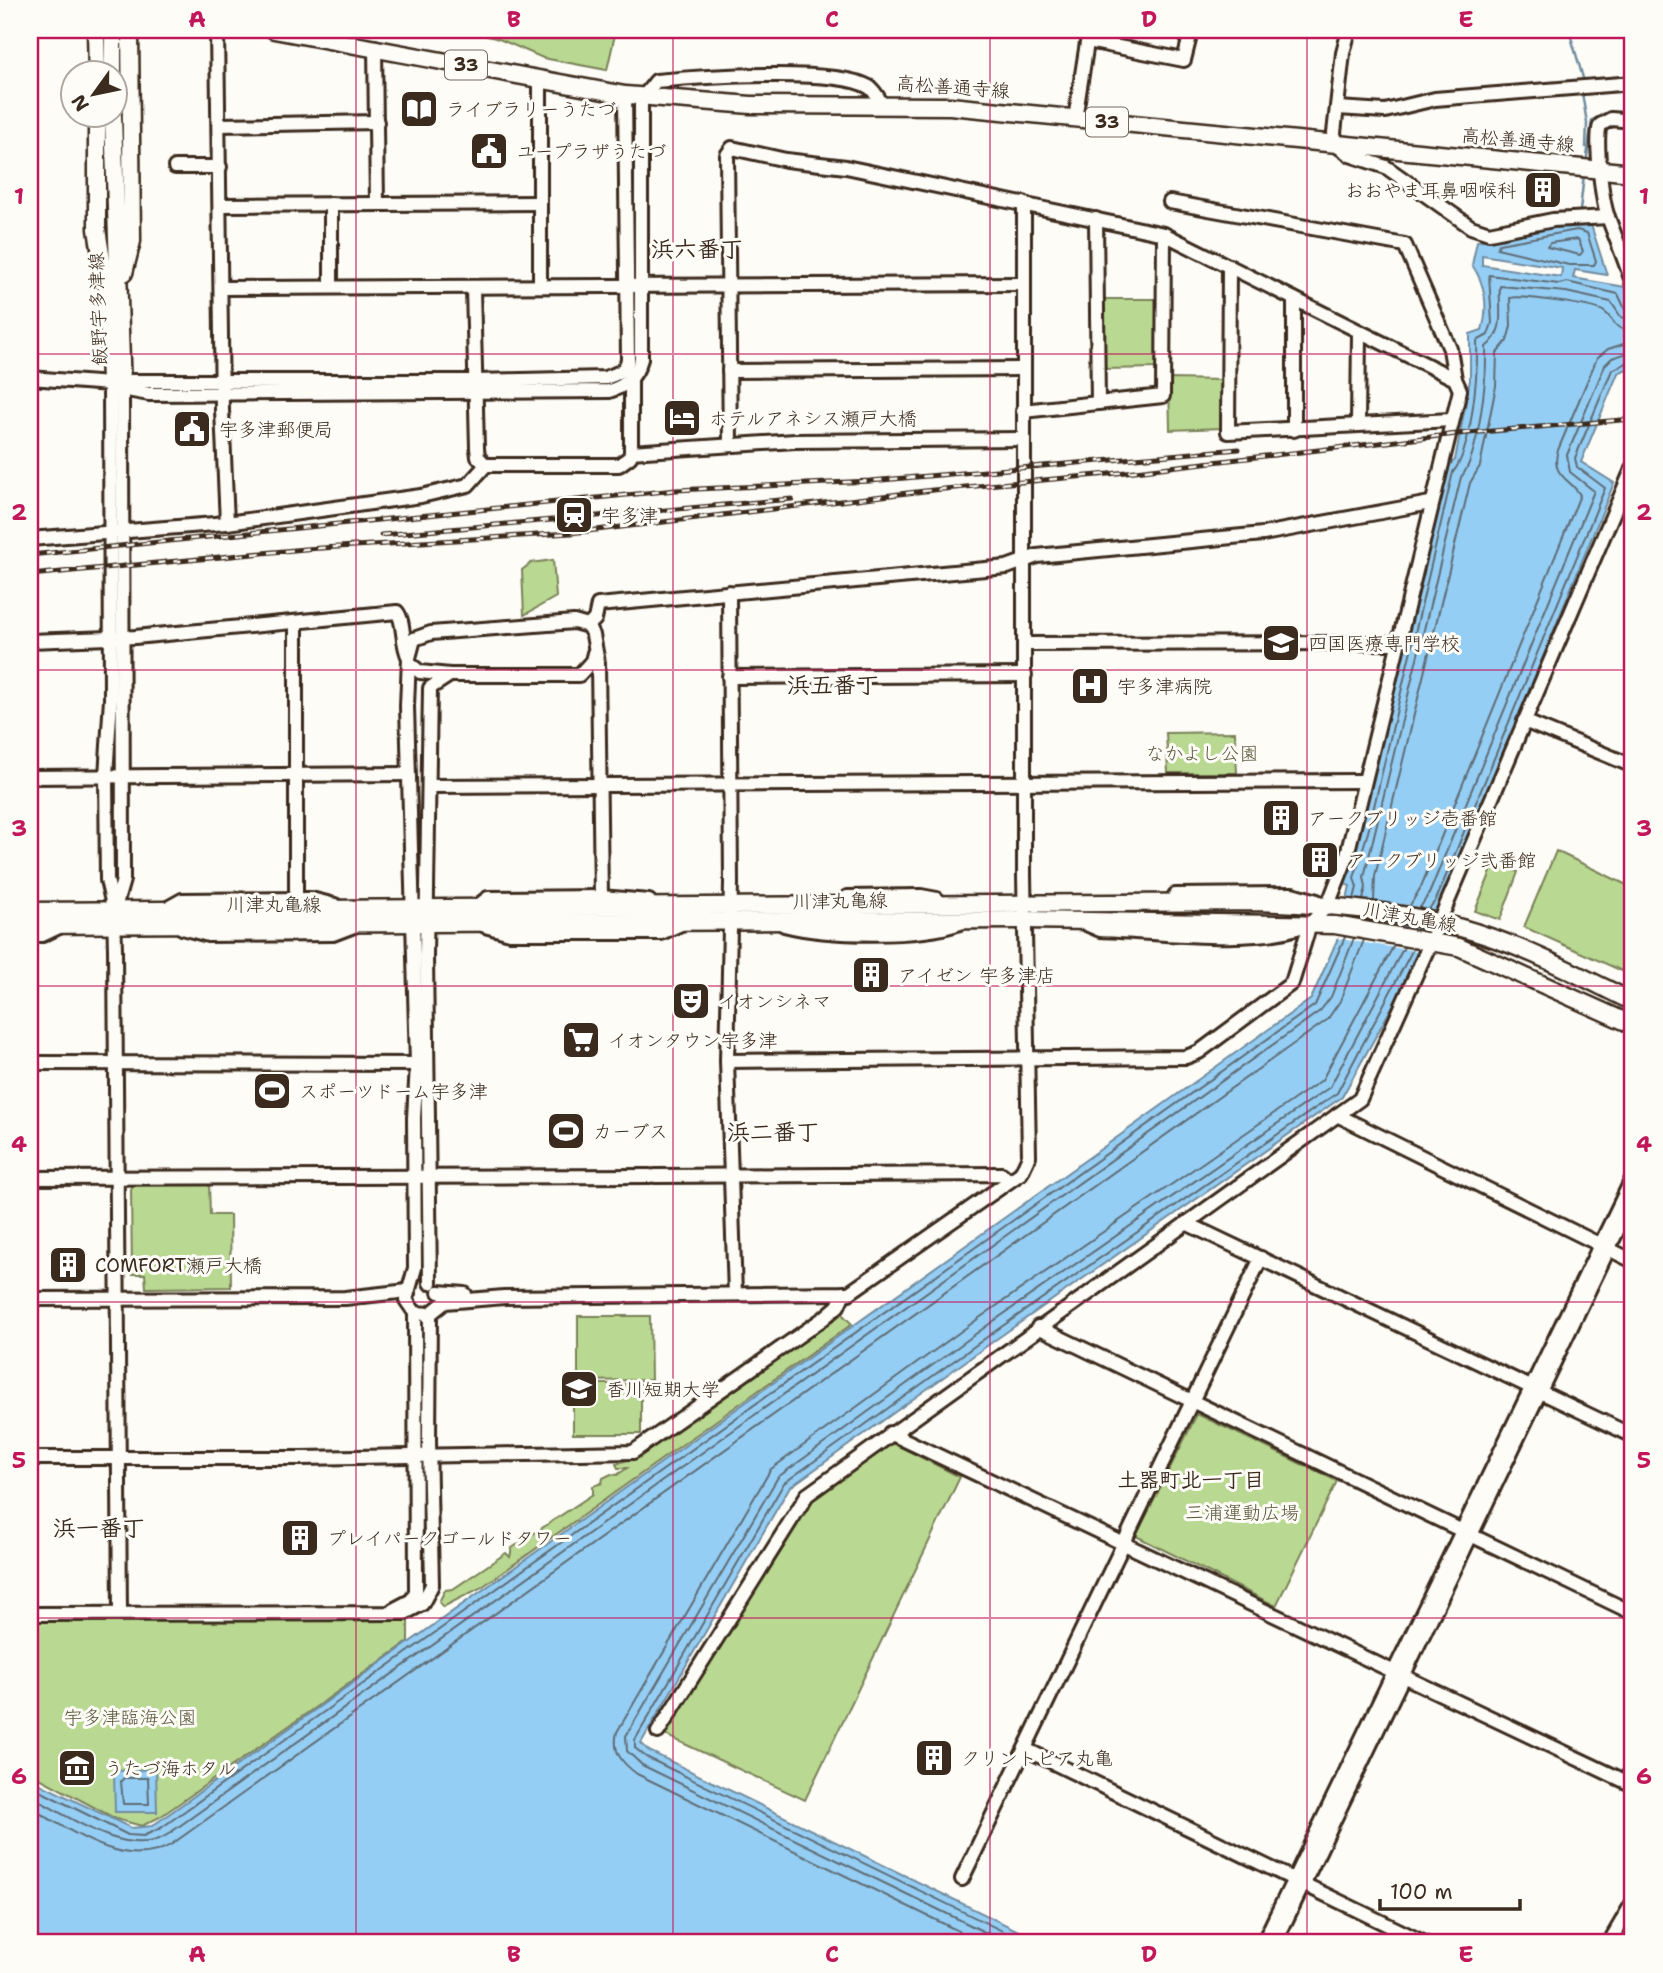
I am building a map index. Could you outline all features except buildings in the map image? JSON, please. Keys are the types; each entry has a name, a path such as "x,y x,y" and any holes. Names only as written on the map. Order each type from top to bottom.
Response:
{"main road":[{"path":"96,30 97,60"},
{"path":"113,30 113,60"},
{"path":"113,286 132,241 130,30"},
{"name":"高松善通寺線","path":"274,30 637,96 751,105 950,106 1633,173"},
{"path":"97,130 97,229 113,286"},
{"name":"飯野宇多津線","path":"113,130 113,286 118,386"},
{"name":"川津丸亀線","path":"1076,913 1333,905 1436,923 1487,936 1532,954 1633,1002"},
{"name":"川津丸亀線","path":"30,925 65,925 164,910 346,909 481,925 681,924 768,907 966,913"},
{"name":"川津丸亀線","path":"30,909 176,926 357,924 474,908 671,908 777,923 1025,912 1335,925 1459,947 1633,1025"}],"street":[{"path":"217,30 223,288 222,387 227,523"},
{"path":"1349,30 1343,53 1336,145 1350,155 1386,167 1471,227 1489,233 1553,220 1608,217"},
{"path":"1075,119 1088,35 1184,60 1191,32"},
{"path":"375,47 377,204"},
{"path":"30,378 118,386 475,387 628,374 641,359 634,285 637,96 656,81 790,75 839,79 870,87 882,104"},
{"path":"540,79 540,285"},
{"path":"1338,108 1385,111 1435,99 1633,83"},
{"path":"1633,121 1611,119 1600,125 1597,157 1608,217 1633,284"},
{"path":"219,125 377,122"},
{"path":"730,444 727,155 732,148 1024,203 1164,234 1455,379"},
{"path":"175,167 220,167"},
{"path":"727,1061 1194,1055 1293,983 1310,924 1333,905 1346,859 1430,503 1460,390 1455,379 1450,349 1405,245 1170,202"},
{"path":"220,205 538,203"},
{"path":"30,1299 844,1293 854,1290 1021,1173 1028,1156 1024,203"},
{"path":"331,204 331,287"},
{"path":"1096,219 1098,403"},
{"path":"1023,411 1163,396 1164,234"},
{"path":"1229,266 1228,432 1451,420"},
{"path":"223,288 1024,284"},
{"path":"473,288 477,453 486,465"},
{"path":"1294,299 1294,430"},
{"path":"1358,424 1359,333"},
{"path":"729,371 1024,369"},
{"path":"30,539 227,523 462,488 486,465 620,465 630,457 631,452 628,374"},
{"path":"114,918 123,880 123,776 116,638 118,386"},
{"path":"631,452 730,444 1023,439"},
{"path":"658,1732 807,1494 1360,1099 1630,485 1633,467"},
{"path":"588,626 595,619 598,605 1007,567 1037,556 1263,534 1430,503"},
{"path":"729,592 727,1061 735,1294"},
{"path":"30,641 116,638 397,612 401,617 402,645 409,661 420,672 450,675 579,675 596,688"},
{"path":"296,622 296,899"},
{"path":"389,1611 412,1600 417,1585 411,1298 421,1176 422,1064 420,917 407,774 409,661 414,639 431,633 574,622 588,626 593,635 592,661 579,675"},
{"path":"116,638 106,776 107,880 114,918 117,1063 121,1613"},
{"path":"1025,644 1398,643"},
{"path":"594,653 598,663 596,688 601,897"},
{"path":"420,917 429,786 428,696 435,682 450,675"},
{"path":"729,677 1025,675"},
{"path":"1524,721 1633,766"},
{"path":"30,777 407,774"},
{"path":"429,786 1363,781"},
{"path":"474,908 488,898 601,897 645,899 671,908"},
{"path":"164,910 182,900 296,899 312,899 346,909"},
{"path":"30,935 42,935 65,925"},
{"path":"30,1063 422,1064"},
{"path":"1337,1115 1633,1261"},
{"path":"30,1178 1002,1174 1009,1181"},
{"path":"30,1614 405,1613 415,1610 429,1595 432,1585 429,1456 434,1298 421,1176"},
{"path":"1605,1247 1633,1177"},
{"path":"1263,1943 1298,1882 1535,1389 1605,1247 1633,1198"},
{"path":"1186,1223 1633,1436"},
{"path":"962,1879 1261,1258"},
{"path":"411,1298 421,1281 434,1298"},
{"path":"30,1458 415,1457 637,1451 824,1318 838,1306 844,1293"},
{"path":"1038,1327 1633,1613"},
{"path":"890,1433 1633,1785"},
{"path":"417,1585 432,1585"},
{"path":"1024,1749 1425,1943"},
{"path":"1275,1943 1298,1882"},
{"path":"1609,1943 1633,1902"}],"green space":[{"path":"465,30 616,30 607,70 543,58 499,39"},
{"path":"1102,299 1158,299 1158,368 1103,369"},
{"path":"1169,379 1224,380 1223,428 1170,430"},
{"path":"553,560 556,597 524,615 522,570 531,563"},
{"name":"なかよし公園","path":"1235,732 1237,773 1168,773 1166,733"},
{"path":"1556,851 1633,888 1633,976 1524,927"},
{"path":"1495,862 1518,872 1500,920 1475,911"},
{"path":"135,1183 209,1183 210,1215 230,1215 231,1287 146,1288 145,1274 132,1274 131,1189"},
{"path":"840,1312 852,1324 482,1587 443,1607 439,1602 445,1590 453,1589 506,1553 510,1557 512,1548 593,1494 593,1486 602,1483 603,1478 611,1474 617,1475 627,1468 618,1468 616,1464 641,1455"},
{"path":"578,1316 650,1316 651,1380 578,1381"},
{"path":"573,1384 641,1384 641,1434 573,1434"},
{"name":"三浦運動広場","path":"1197,1414 1337,1481 1276,1606 1136,1536"},
{"path":"889,1441 960,1477 805,1800 661,1733 810,1498"},
{"name":"宇多津臨海公園","path":"30,1620 408,1620 408,1642 160,1817 142,1826 116,1819 30,1773"}],"water":[{"path":"1578,223 1591,225 1607,275 1575,270 1573,278 1625,287 1633,316 1633,366 1618,373 1581,462 1614,483 1440,909 1437,908 1419,951 1422,953 1342,1097 789,1488 641,1743 649,1751 1043,1943 30,1943 30,1779 131,1828 152,1826 1311,999 1338,938 1350,886 1345,884 1361,831 1447,467 1455,460 1470,380 1470,334 1482,330 1485,313 1483,288 1472,265 1477,241","holes":["1482,255 1562,268 1561,277 1482,265"]},
{"path":"156,1769 157,1812 115,1812 114,1771"}],"pier":[{"path":"1338,922 1428,937 1422,952 1334,938"}],"waterway":[{"path":"1569,30 1583,78"},
{"path":"1582,93 1587,123 1586,147"},
{"path":"1586,164 1592,120 1608,112 1633,112"},
{"path":"1580,211 1584,174"}],"railway":[{"path":"30,575 305,549 571,533 933,490 1109,474 1457,434 1633,419"},
{"path":"30,555 676,490 870,481 1239,449"},
{"path":"381,535 792,499"}],"place":[{"name":"ライブラリーうたづ","path":"419,109"},
{"name":"ユープラザうたづ","path":"489,151"},
{"name":"おおやま耳鼻咽喉科","path":"1543,190"},
{"name":"ホテルアネシス瀬戸大橋","path":"682,418"},
{"name":"宇多津郵便局","path":"192,429"},
{"name":"宇多津","path":"574,515"},
{"name":"四国医療専門学校","path":"1281,643"},
{"name":"宇多津病院","path":"1090,686"},
{"name":"アークブリッジ壱番館","path":"1281,818"},
{"name":"アークブリッジ弐番館","path":"1320,860"},
{"name":"アイゼン 宇多津店","path":"871,975"},
{"name":"イオンシネマ","path":"691,1001"},
{"name":"イオンタウン宇多津","path":"581,1040"},
{"name":"スポーツドーム宇多津","path":"272,1091"},
{"name":"カーブス","path":"566,1131"},
{"name":"COMFORT瀬戸大橋","path":"68,1265"},
{"name":"香川短期大学","path":"579,1389"},
{"name":"プレイパークゴールドタワー","path":"300,1538"},
{"name":"クリントピア丸亀","path":"934,1758"},
{"name":"うたづ海ホタル","path":"77,1768"}],"district":[{"name":"浜六番丁","path":"697,249"},
{"name":"浜五番丁","path":"833,685"},
{"name":"浜二番丁","path":"773,1132"},
{"name":"土器町北一丁目","path":"1191,1480"},
{"name":"浜一番丁","path":"99,1528"}]}
